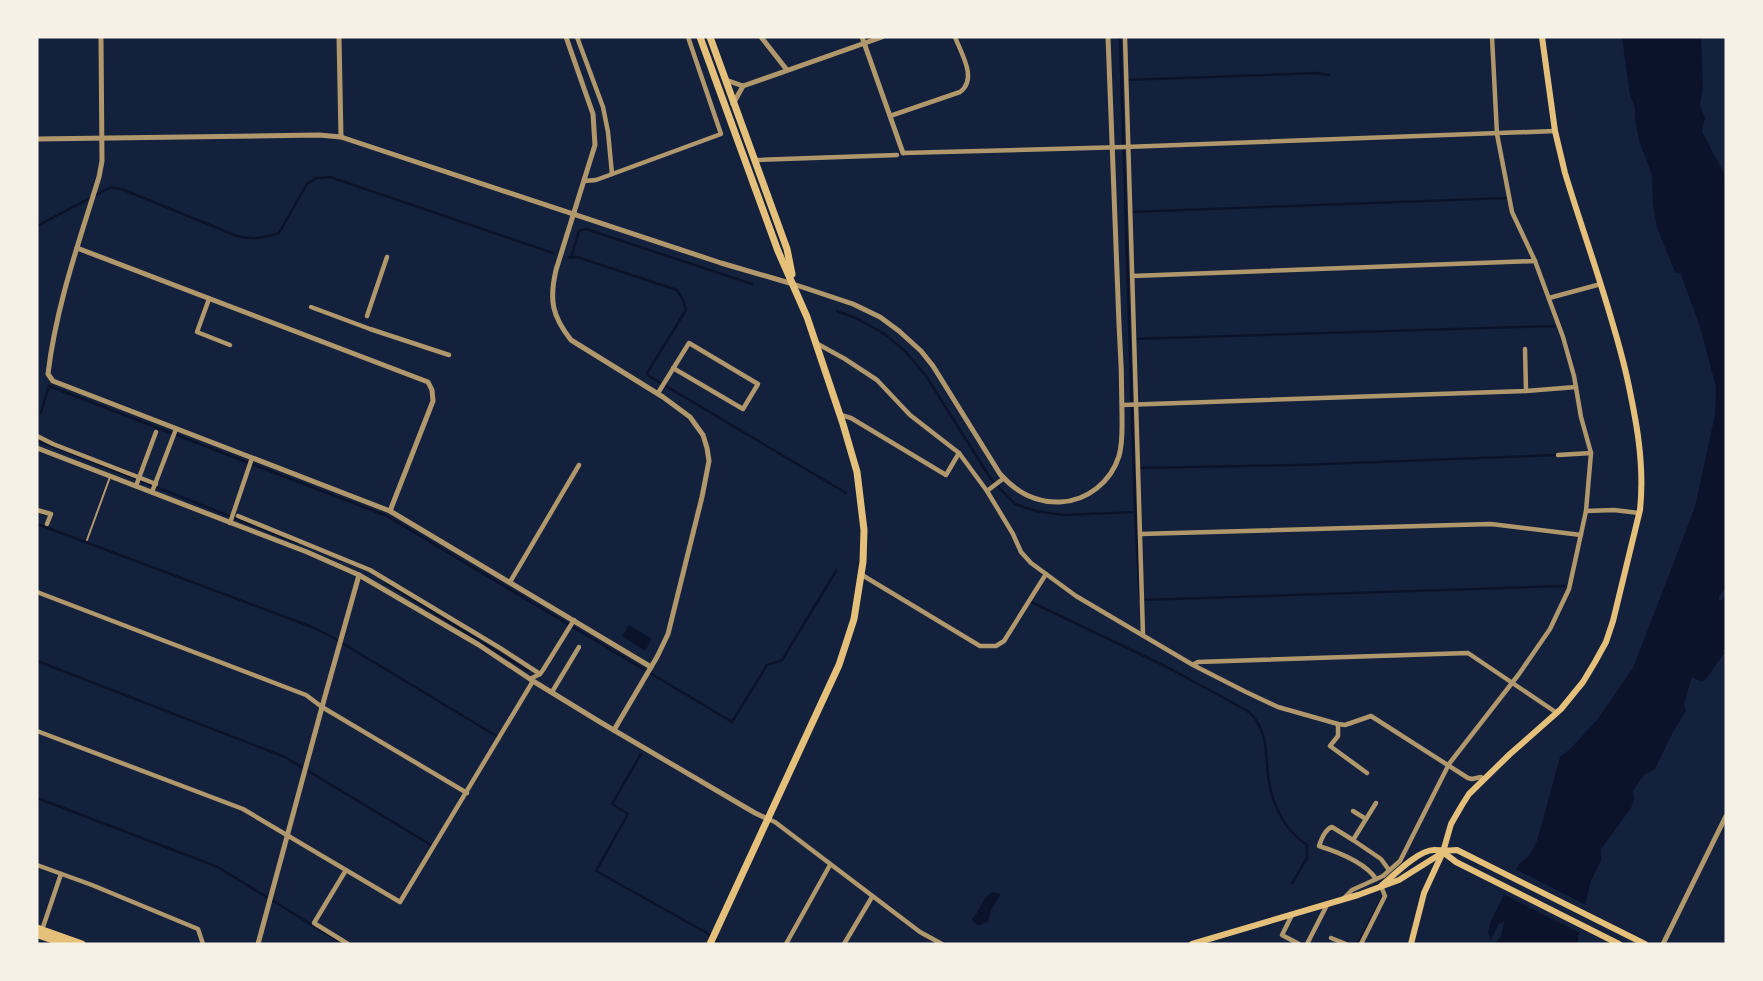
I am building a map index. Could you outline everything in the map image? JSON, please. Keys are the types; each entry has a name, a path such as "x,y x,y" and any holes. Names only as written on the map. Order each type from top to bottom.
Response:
{"highway":[{"path":"700,37 778,251 816,342 857,472 864,530 862,575 854,619 839,665 712,940"},
{"path":"710,37 788,252 793,284"},
{"path":"38,931 66,944"},
{"path":"38,931 82,944"}],"main road":[{"path":"1411,944 1418,913 1443,852 1451,824 1469,794 1557,713 1583,682 1606,642 1639,513 1640,461 1635,412 1601,284 1564,173 1555,131 1542,37"},
{"path":"1381,886 1423,852 1457,850 1644,944"},
{"path":"1443,852 1452,860 1619,944"},
{"path":"1192,944 1399,880 1443,852"},
{"path":"1417,868 1425,871 1430,879"}],"street":[{"path":"101,37 102,161 63,293 52,340 49,378 390,511 651,667"},
{"path":"339,37 341,137"},
{"path":"566,37 593,114 595,145 556,270 552,289 553,310 571,340 683,410 698,425 709,461 672,621 663,646 614,730"},
{"path":"577,37 603,107 612,174"},
{"path":"584,181 596,180 722,134 688,37"},
{"path":"761,37 787,70"},
{"path":"733,104 743,86 863,40 882,37"},
{"path":"890,116 965,88 969,75 955,37"},
{"path":"37,139 319,135 341,137 853,304 872,312 921,351 1004,478 1014,489 1037,500 1072,500 1091,493 1114,469 1122,441 1108,37"},
{"path":"1125,37 1125,147 1130,212 1143,635"},
{"path":"1344,899 1352,890 1376,879 1400,861 1449,764 1550,629 1569,589 1586,511 1591,453 1563,337 1535,261 1512,212 1497,134 1492,37"},
{"path":"863,40 890,116 900,154"},
{"path":"574,60 584,57"},
{"path":"724,78 743,86"},
{"path":"753,160 1555,131"},
{"path":"77,248 428,382 433,401 390,511"},
{"path":"366,316 387,257"},
{"path":"1132,276 1535,261"},
{"path":"1549,298 1601,284"},
{"path":"209,299 197,332 230,345"},
{"path":"311,307 449,355"},
{"path":"816,342 877,380 910,415 959,453 989,490 1021,552 1031,563 1076,596 1194,664 1278,707 1345,725 1371,716 1470,779 1484,779"},
{"path":"658,393 673,368 689,343 758,384 743,409 673,368"},
{"path":"1525,349 1526,391"},
{"path":"1122,405 1576,387"},
{"path":"840,415 851,418 946,475 959,453"},
{"path":"154,488 176,429"},
{"path":"138,481 156,432"},
{"path":"37,436 154,488 370,570 501,654 540,674"},
{"path":"37,448 110,476 138,481"},
{"path":"1558,455 1591,453"},
{"path":"233,518 252,458"},
{"path":"510,582 579,465"},
{"path":"989,490 1004,478"},
{"path":"37,510 51,514 47,524"},
{"path":"1586,511 1639,513"},
{"path":"233,518 278,535"},
{"path":"1140,534 1491,524 1581,536"},
{"path":"295,541 436,613"},
{"path":"862,575 980,646 996,646 1004,641 1046,574"},
{"path":"258,944 359,575"},
{"path":"37,592 306,695 467,793"},
{"path":"37,731 243,809 400,902 532,680 540,674 574,621"},
{"path":"552,692 579,647"},
{"path":"1194,664 1468,653 1557,713"},
{"path":"501,654 532,680 755,813 775,822 872,897 920,932 942,944"},
{"path":"1338,724 1339,736 1330,747 1367,773"},
{"path":"1353,840 1376,803"},
{"path":"1353,811 1366,819"},
{"path":"1663,944 1726,816"},
{"path":"1376,879 1363,866 1319,846 1329,828 1332,827 1381,859 1390,870"},
{"path":"37,865 198,929 203,944"},
{"path":"786,944 830,865"},
{"path":"346,870 314,923 348,944"},
{"path":"38,931 61,874"},
{"path":"1361,944 1385,896 1381,886"},
{"path":"844,944 872,897"},
{"path":"1307,944 1327,904"},
{"path":"1293,914 1282,934 1299,944"},
{"path":"1331,938 1346,944"}],"lane":[{"path":"87,540 110,476"}],"water":[{"path":"1622,37 1701,37 1703,86 1700,106 1705,118 1702,132 1724,173 1726,193 1726,588 1719,600 1726,595 1726,649 1723,649 1724,653 1706,679 1702,682 1692,677 1684,704 1686,711 1655,769 1644,775 1633,791 1631,808 1601,849 1601,861 1590,883 1577,944 1494,944 1501,936 1504,922 1499,924 1489,944 1491,921 1519,864 1529,856 1537,841 1560,757 1597,720 1633,668 1695,507 1715,414 1716,387 1700,327 1680,272 1675,272 1657,228 1652,175 1639,141"},
{"path":"629,625 652,639 645,651 622,636"},
{"path":"993,892 1001,894 991,910 988,922 973,922 972,919 986,897"}],"pier":[{"path":"1513,868 1588,906 1582,934 1501,893"}],"waterway":[{"path":"837,311 883,333 904,350 926,376 991,479 1015,504 1036,511 1064,515 1135,512 1120,37"},
{"path":"1126,80 1317,73 1329,75"},
{"path":"37,226 111,187 237,236 263,237 279,233 307,184 316,178 330,177 553,253"},
{"path":"1129,212 1507,198"},
{"path":"571,258 579,231 586,229 752,284"},
{"path":"569,257 577,257 677,290 686,310 647,373 649,376 846,493"},
{"path":"1134,339 1554,326"},
{"path":"41,412 49,386 387,516 732,722 767,665 782,660 836,571"},
{"path":"37,440 298,543"},
{"path":"1139,468 1556,455"},
{"path":"1135,513 1140,600 1564,586"},
{"path":"37,524 312,627 498,737"},
{"path":"386,583 528,671"},
{"path":"1031,602 1165,666 1246,710 1254,718 1264,737 1269,781 1276,808 1289,828 1307,845 1307,858 1292,883"},
{"path":"37,661 285,757 431,845"},
{"path":"641,754 612,804 628,814 596,871 707,933 721,944"},
{"path":"37,798 218,867 343,944"},
{"path":"1358,944 1382,897"}]}
